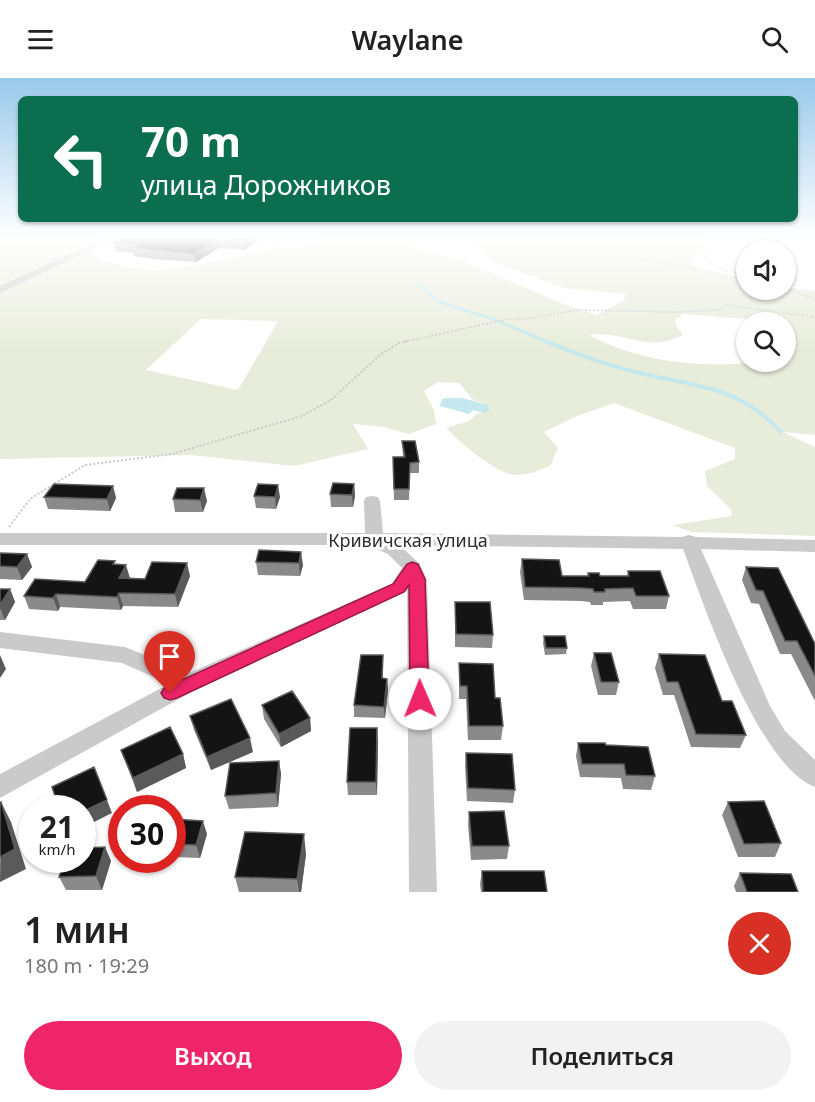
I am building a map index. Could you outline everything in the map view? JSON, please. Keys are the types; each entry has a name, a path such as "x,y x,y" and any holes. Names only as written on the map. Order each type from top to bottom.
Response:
{"street":[{"path":"0,290 30,276"},
{"path":"372,501 374,541 394,549 412,567 417,586 423,892"},
{"name":"Кривичская улица","path":"4,533 374,541 689,541 815,546"},
{"path":"689,541 715,608 761,711 777,738 815,776"},
{"path":"0,787 189,682 399,588 412,567"},
{"path":"0,640 125,655 189,682"}],"path":[{"path":"796,292 815,299"},
{"path":"4,533 30,499 85,465 172,454 302,416 331,400 380,355 399,343 431,334 508,319 578,310 678,312 718,309 726,305 815,317"}],"green space":[{"path":"0,276 498,276 566,305 597,315 623,301 626,294 565,288 531,276 726,276 736,278 736,300 796,300 796,288 815,291 815,435 783,432 815,447 815,536 691,532 673,525 732,516 731,509 707,486 705,471 735,459 735,448 614,403 577,416 544,432 558,448 550,466 523,475 510,474 480,458 446,428 469,421 478,413 484,413 482,402 474,401 459,383 438,382 424,391 434,410 436,424 409,434 384,427 353,424 368,449 294,466 191,455 0,459","holes":["736,312 796,312 796,372 736,372 736,363 697,364 660,359 624,350 589,335 602,334 657,342 683,335 675,320 683,314 736,318","201,319 278,321 238,390 146,370"]}],"water":[{"path":"462,398 488,405 489,410 484,413 473,410 469,414 440,406 442,399"}],"building":[{"path":"402,441 415,441 419,462 410,463 409,489 394,489 393,457 405,457"},
{"path":"333,483 354,484 352,495 330,494"},
{"path":"54,484 113,486 107,499 44,497"},
{"path":"258,484 278,485 275,497 254,496"},
{"path":"177,488 204,488 200,500 173,499"},
{"path":"259,550 301,552 299,563 256,562"},
{"path":"0,553 27,554 17,567 0,566"},
{"path":"522,559 559,560 562,576 589,576 588,573 599,573 600,576 629,576 628,571 660,571 669,596 636,596 633,588 605,589 605,592 594,592 593,589 583,588 525,587"},
{"path":"98,560 115,561 113,564 126,565 119,578 145,579 152,562 187,563 175,594 119,593 117,597 56,594 53,598 24,596 35,579 85,582"},
{"path":"746,567 778,568 815,644 815,676 797,641 785,641 763,591 756,590"},
{"path":"0,589 10,589 0,605"},
{"path":"455,602 490,602 493,635 456,634"},
{"path":"544,636 565,636 567,648 546,648"},
{"path":"594,653 611,653 619,682 601,682"},
{"path":"659,654 705,655 722,701 732,701 746,735 696,734 678,682 667,682"},
{"path":"361,655 383,655 382,678 387,679 384,707 354,705"},
{"path":"459,663 493,664 495,698 500,698 503,726 469,726 467,686 460,686"},
{"path":"292,691 310,718 279,734 262,705"},
{"path":"231,699 250,738 207,757 190,716"},
{"path":"170,727 183,754 133,778 121,750"},
{"path":"350,728 377,728 376,782 347,782"},
{"path":"578,743 648,747 655,776 626,775 624,764 582,764"},
{"path":"466,753 512,754 515,790 468,788"},
{"path":"279,761 276,793 225,796 230,763"},
{"path":"94,767 107,800 96,805 96,795 55,795 52,787"},
{"path":"764,801 781,843 744,844 728,802"},
{"path":"0,803 15,849 0,857"},
{"path":"504,811 509,846 472,846 469,812"},
{"path":"186,820 203,821 196,845 186,845"},
{"path":"245,832 304,834 297,879 235,877"},
{"path":"96,847 105,847 96,876 59,877 60,873 96,873"},
{"path":"482,871 544,871 547,892 483,892"},
{"path":"740,873 791,874 798,892 747,892"}],"waterway":[{"path":"418,285 439,302 496,320 547,342"},
{"path":"543,340 577,354 635,372 695,385 731,396 765,417 781,432"}],"route":[{"path":"170,693 189,682 399,588 412,567 417,579 420,699"}]}
